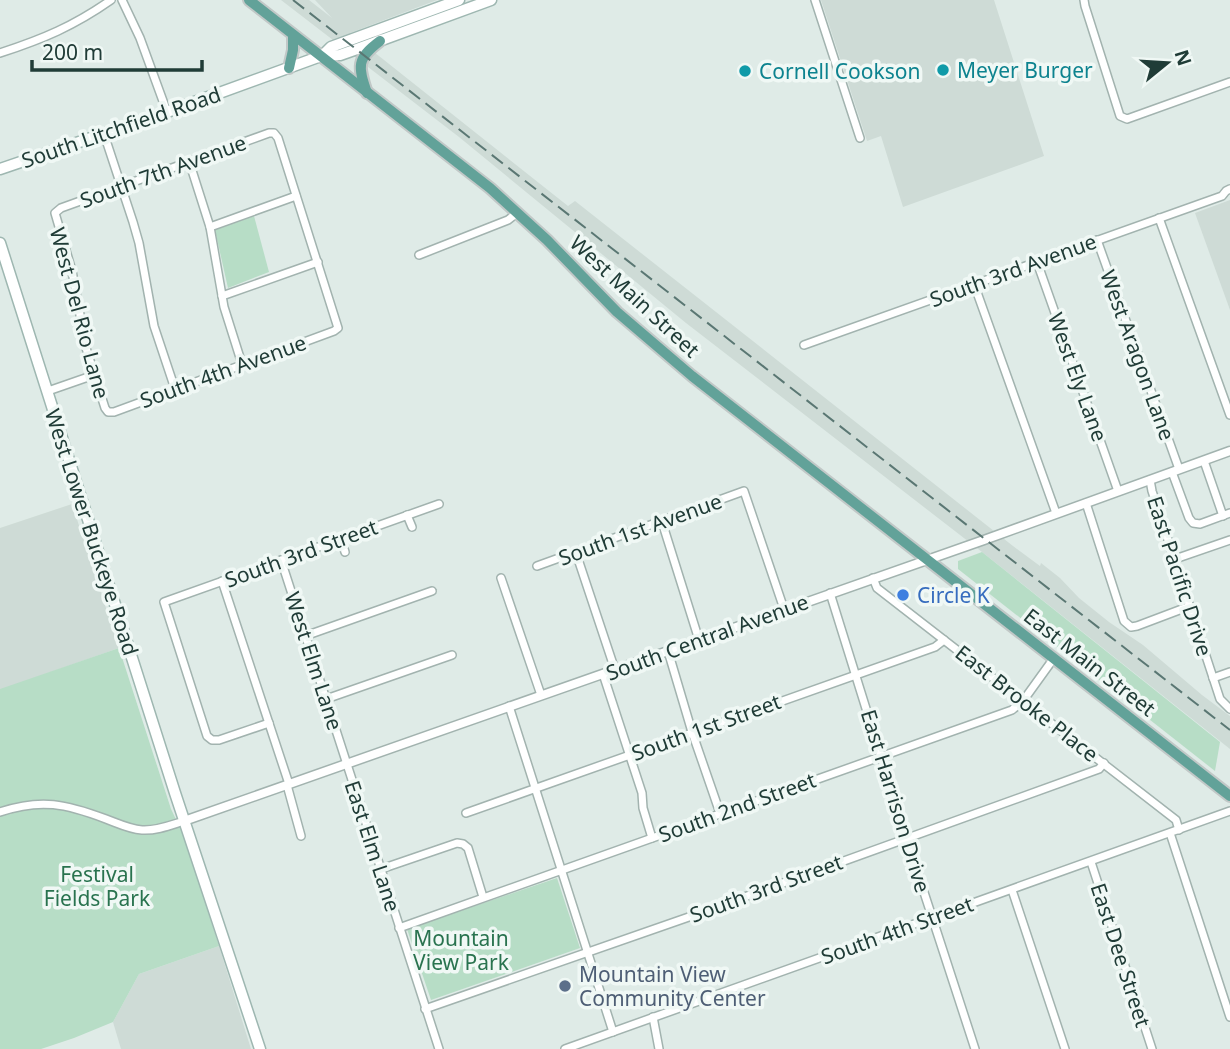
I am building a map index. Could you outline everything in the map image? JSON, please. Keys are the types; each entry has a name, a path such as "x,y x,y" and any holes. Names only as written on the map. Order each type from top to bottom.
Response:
{"main road":[{"name":"West Main Street","path":"249,0 453,159 517,213 654,345 926,559"},
{"name":"South Litchfield Road","path":"321,56 331,47 459,0"},
{"name":"South Litchfield Road","path":"0,169 321,56 340,55 491,0"},
{"path":"289,68 293,35"},
{"path":"367,93 360,73 360,64 364,55 380,41"},
{"name":"West Lower Buckeye Road","path":"0,243 184,821 260,1049"},
{"name":"East Main Street","path":"926,559 1230,796"}],"street":[{"path":"0,53 51,35 80,21 111,0"},
{"path":"122,0 140,38 167,112"},
{"path":"815,0 860,138"},
{"path":"1084,0 1120,116 1127,119 1230,82"},
{"name":"South 7th Avenue","path":"55,213 61,208 121,185 269,133 274,133 278,138 296,196"},
{"path":"104,134 139,243 154,326 175,389"},
{"path":"189,161 210,227 224,307 242,364"},
{"name":"South 3rd Avenue","path":"804,345 1097,240 1226,197 1226,191 1230,189"},
{"path":"210,227 296,196 318,262 222,296"},
{"name":"West Del Rio Lane","path":"55,213 72,271 86,348 108,412"},
{"path":"419,255 508,220 517,213"},
{"path":"1160,218 1230,415"},
{"name":"West Aragon Lane","path":"1097,240 1176,471 1190,521 1200,524 1226,514"},
{"name":"South 4th Avenue","path":"108,412 334,331 338,328 318,262"},
{"name":"West Ely Lane","path":"1037,262 1118,491"},
{"path":"974,284 1056,513"},
{"path":"48,391 94,375"},
{"name":"South Central Avenue","path":"184,821 1230,451"},
{"path":"1204,461 1226,514"},
{"name":"East Pacific Drive","path":"1150,480 1220,699 1230,709"},
{"name":"South 1st Avenue","path":"537,566 744,491 784,609"},
{"path":"1086,503 1124,621 1131,627 1190,607"},
{"name":"South 3rd Street","path":"269,723 219,740 212,740 207,736 164,603 439,504"},
{"path":"407,515 412,527"},
{"path":"662,522 699,640"},
{"path":"341,539 345,552"},
{"path":"1175,559 1230,540"},
{"path":"576,553 615,670"},
{"name":"West Elm Lane","path":"281,560 347,763"},
{"path":"501,578 541,695"},
{"name":"East Brooke Place","path":"873,578 877,588 1176,820 1179,830"},
{"path":"222,581 269,723 301,836"},
{"path":"305,636 432,591"},
{"name":"East Harrison Drive","path":"830,593 975,1049"},
{"name":"South 1st Street","path":"466,813 935,647 944,640"},
{"path":"668,651 719,813"},
{"path":"326,699 452,655"},
{"name":"South 2nd Street","path":"399,928 1012,710 1023,701 1054,658"},
{"path":"1213,678 1230,672"},
{"path":"603,674 642,793 643,808 652,838"},
{"path":"509,706 613,1032"},
{"name":"East Elm Lane","path":"347,763 439,1049"},
{"name":"South 3rd Street","path":"425,1009 1099,769 1104,763"},
{"path":"0,812 29,805 59,804 144,830 184,821"},
{"name":"South 4th Street","path":"565,1049 1230,811"},
{"path":"1170,833 1230,1017"},
{"path":"381,869 463,844 468,848 483,897"},
{"name":"East Dee Street","path":"1091,862 1152,1049"},
{"path":"1012,890 1065,1049"},
{"path":"653,1017 659,1049"}],"shaded area":[{"path":"281,0 309,0 332,18 315,0 437,0 350,33 568,206 575,201 1013,546 1040,566 1041,563 1109,622 1143,645 1230,716 1230,749 982,552 686,323 459,137"},
{"path":"821,0 994,0 1044,156 903,207 881,136 867,141"},
{"path":"1230,200 1230,310 1195,213"},
{"path":"72,504 119,648 0,690 0,528"},
{"path":"219,946 251,1049 121,1049 113,1022 139,974"}],"green space":[{"path":"254,216 269,272 228,288 215,230"},
{"path":"982,552 1220,742 1215,771 958,569 958,561"},
{"name":"Festival Fields Park","path":"119,648 219,946 139,974 113,1022 41,1049 0,1049 0,689"},
{"name":"Mountain View Park","path":"557,878 580,948 431,1000 407,929"}],"railway":[{"path":"293,0 1230,730"}],"place":[{"name":"Meyer Burger","path":"943,70"},
{"name":"Cornell Cookson","path":"745,71"},
{"name":"Circle K","path":"903,595"},
{"name":"Mountain View Community Center","path":"565,986"}]}
